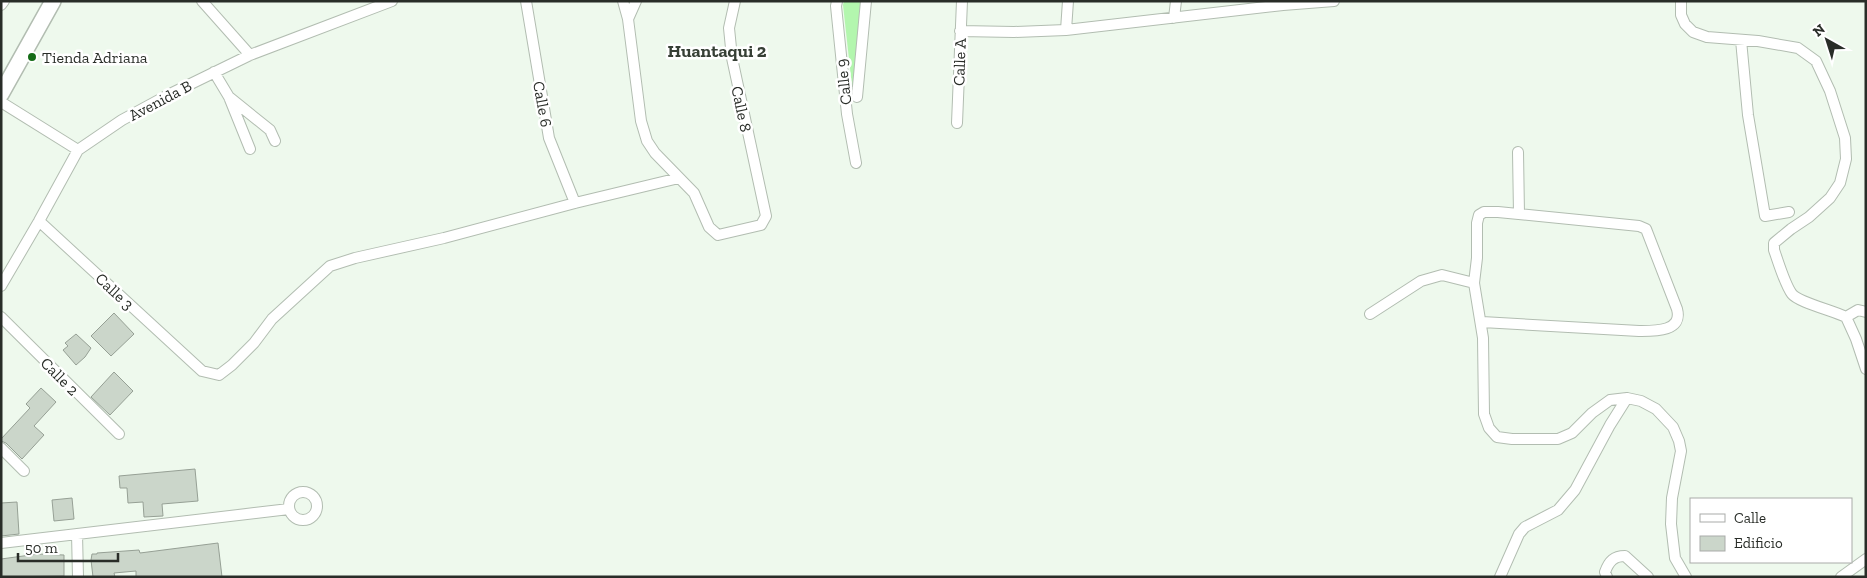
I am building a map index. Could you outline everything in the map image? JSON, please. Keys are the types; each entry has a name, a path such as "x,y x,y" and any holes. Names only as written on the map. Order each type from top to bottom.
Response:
{"street":[{"path":"1,5 4,1"},
{"path":"1,94 52,1"},
{"path":"202,1 250,55"},
{"name":"Avenida B","path":"1,286 78,150 122,120 214,72 250,55 392,1"},
{"name":"Calle 6","path":"526,1 549,138 575,203"},
{"path":"623,1 628,19 641,121 648,141 655,153 679,178"},
{"path":"628,19 636,1"},
{"name":"Calle 8","path":"679,178 694,193 709,227 718,234 761,224 766,216 732,58 728,28 736,1"},
{"name":"Calle 9","path":"837,1 847,114 856,163"},
{"path":"857,97 866,1"},
{"name":"Calle A","path":"957,123 962,1"},
{"path":"1066,30 1068,1"},
{"path":"1174,18 1176,1"},
{"path":"960,31 1014,32 1066,30 1283,3 1334,1"},
{"path":"1681,1 1681,15 1685,24 1693,32 1707,37 1758,41 1798,48 1816,61 1830,91 1845,138 1846,159 1840,184 1830,198 1810,217 1774,243 1774,250 1792,294 1801,301 1831,310 1846,317 1866,369"},
{"path":"1741,40 1748,115 1765,216 1789,212"},
{"path":"214,72 229,97 250,149"},
{"path":"229,97 270,130 275,141"},
{"path":"1,102 78,150"},
{"path":"1518,152 1519,214"},
{"name":"Calle 3","path":"39,221 191,362 202,371 215,375 223,372 254,343 272,319 330,266 355,258 444,238 575,203 679,178"},
{"path":"1482,322 1639,331 1661,330 1673,325 1677,322 1679,316 1646,229 1639,226 1498,212 1484,212 1479,215 1474,283 1482,322 1484,414 1489,428 1497,437 1512,439 1558,439 1572,433 1610,400 1627,398 1642,401 1656,409 1673,427 1679,441 1681,456 1672,498 1671,524 1674,558 1686,577"},
{"path":"1370,314 1421,281 1442,275 1474,283"},
{"path":"1846,317 1858,310 1866,312"},
{"name":"Calle 2","path":"1,317 120,434"},
{"path":"1500,577 1519,534 1525,527 1558,510 1575,490 1610,425 1627,398"},
{"path":"1,448 24,471"},
{"path":"1,543 289,509"},
{"path":"77,534 78,577"},
{"path":"1607,577 1605,572 1611,560 1618,556 1625,556 1648,577"},
{"path":"1841,577 1866,559"}],"green space":[{"path":"844,1 861,1 853,95 843,5"}],"building":[{"path":"114,313 134,334 111,356 91,336"},
{"path":"76,334 91,348 76,365 63,350 68,346 65,343"},
{"path":"114,372 133,391 110,415 91,397"},
{"path":"41,388 56,402 34,426 44,435 22,459 1,439 30,408 26,404"},
{"path":"195,469 198,501 162,504 163,516 144,517 143,502 128,503 127,488 120,488 119,476"},
{"path":"72,498 74,519 54,521 52,500"},
{"path":"17,502 19,534 1,536 1,503"},
{"path":"218,543 222,577 136,577 136,571 114,573 115,577 93,577 92,554 139,550 140,553"},
{"path":"38,554 64,555 64,576 1,577 1,559"}],"place":[{"name":"Tienda Adriana","path":"32,57"}],"district":[{"name":"Huantaqui 2","path":"717,51"}]}
